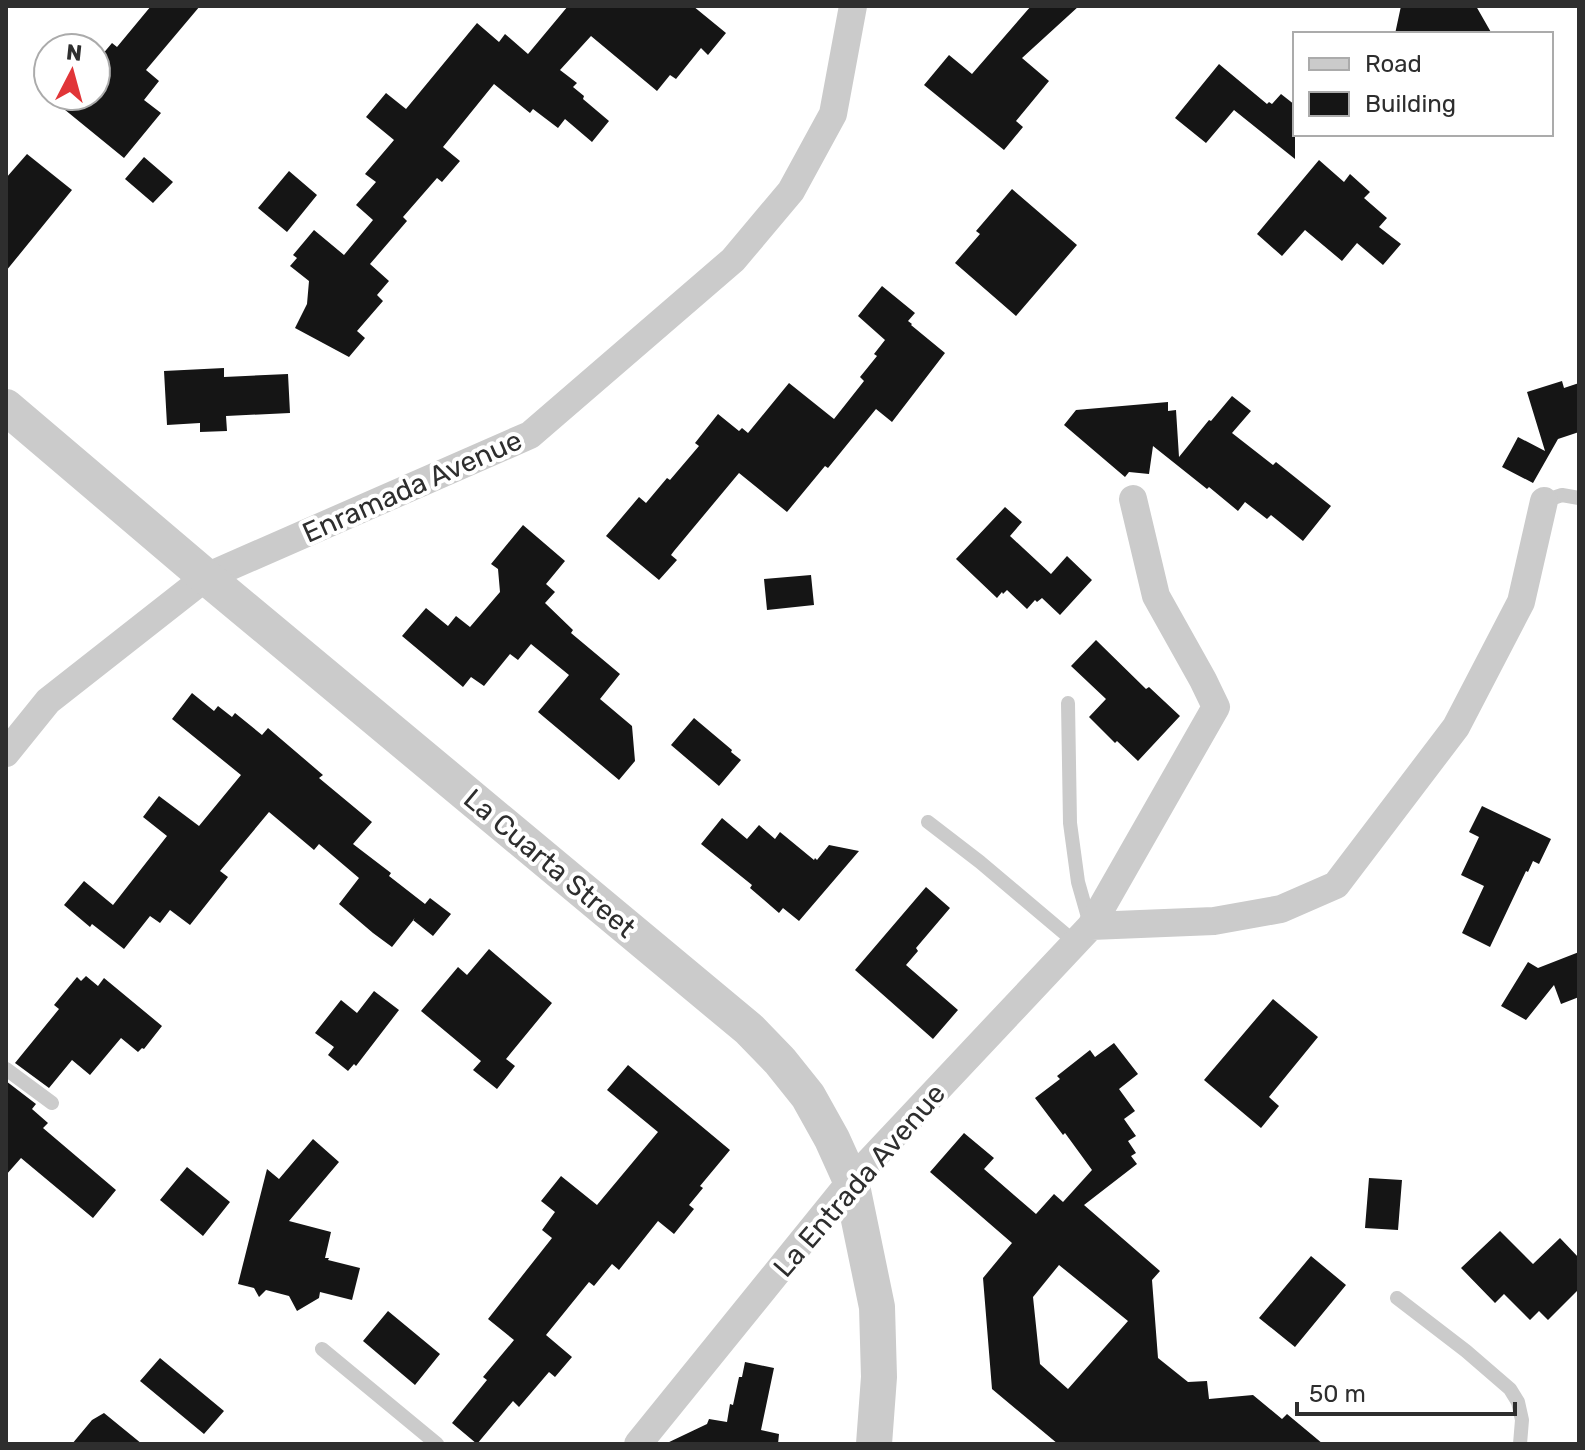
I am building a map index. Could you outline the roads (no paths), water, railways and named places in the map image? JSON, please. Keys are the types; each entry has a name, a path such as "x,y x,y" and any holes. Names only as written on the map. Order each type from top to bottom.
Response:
{"street":[{"name":"Enramada Avenue","path":"6,753 48,701 206,577 530,435 733,260 791,191 833,114 853,6"},
{"name":"La Cuarta Street","path":"6,407 749,1029 780,1061 808,1096 851,1181 877,1307 879,1377 874,1444"},
{"name":"La Entrada Avenue","path":"638,1444 851,1181 1083,935 1216,707 1156,596 1133,499"},
{"path":"1083,935 1214,921 1281,909 1336,885 1456,727 1521,602 1544,501"}],"lane":[{"path":"1544,501 1562,495 1579,498"},
{"path":"1068,703 1070,823 1083,935"},
{"path":"928,822 1083,935"},
{"path":"6,1069 52,1103"},
{"path":"1397,1298 1510,1389 1518,1402 1522,1420 1520,1444"},
{"path":"322,1349 437,1444"}]}
